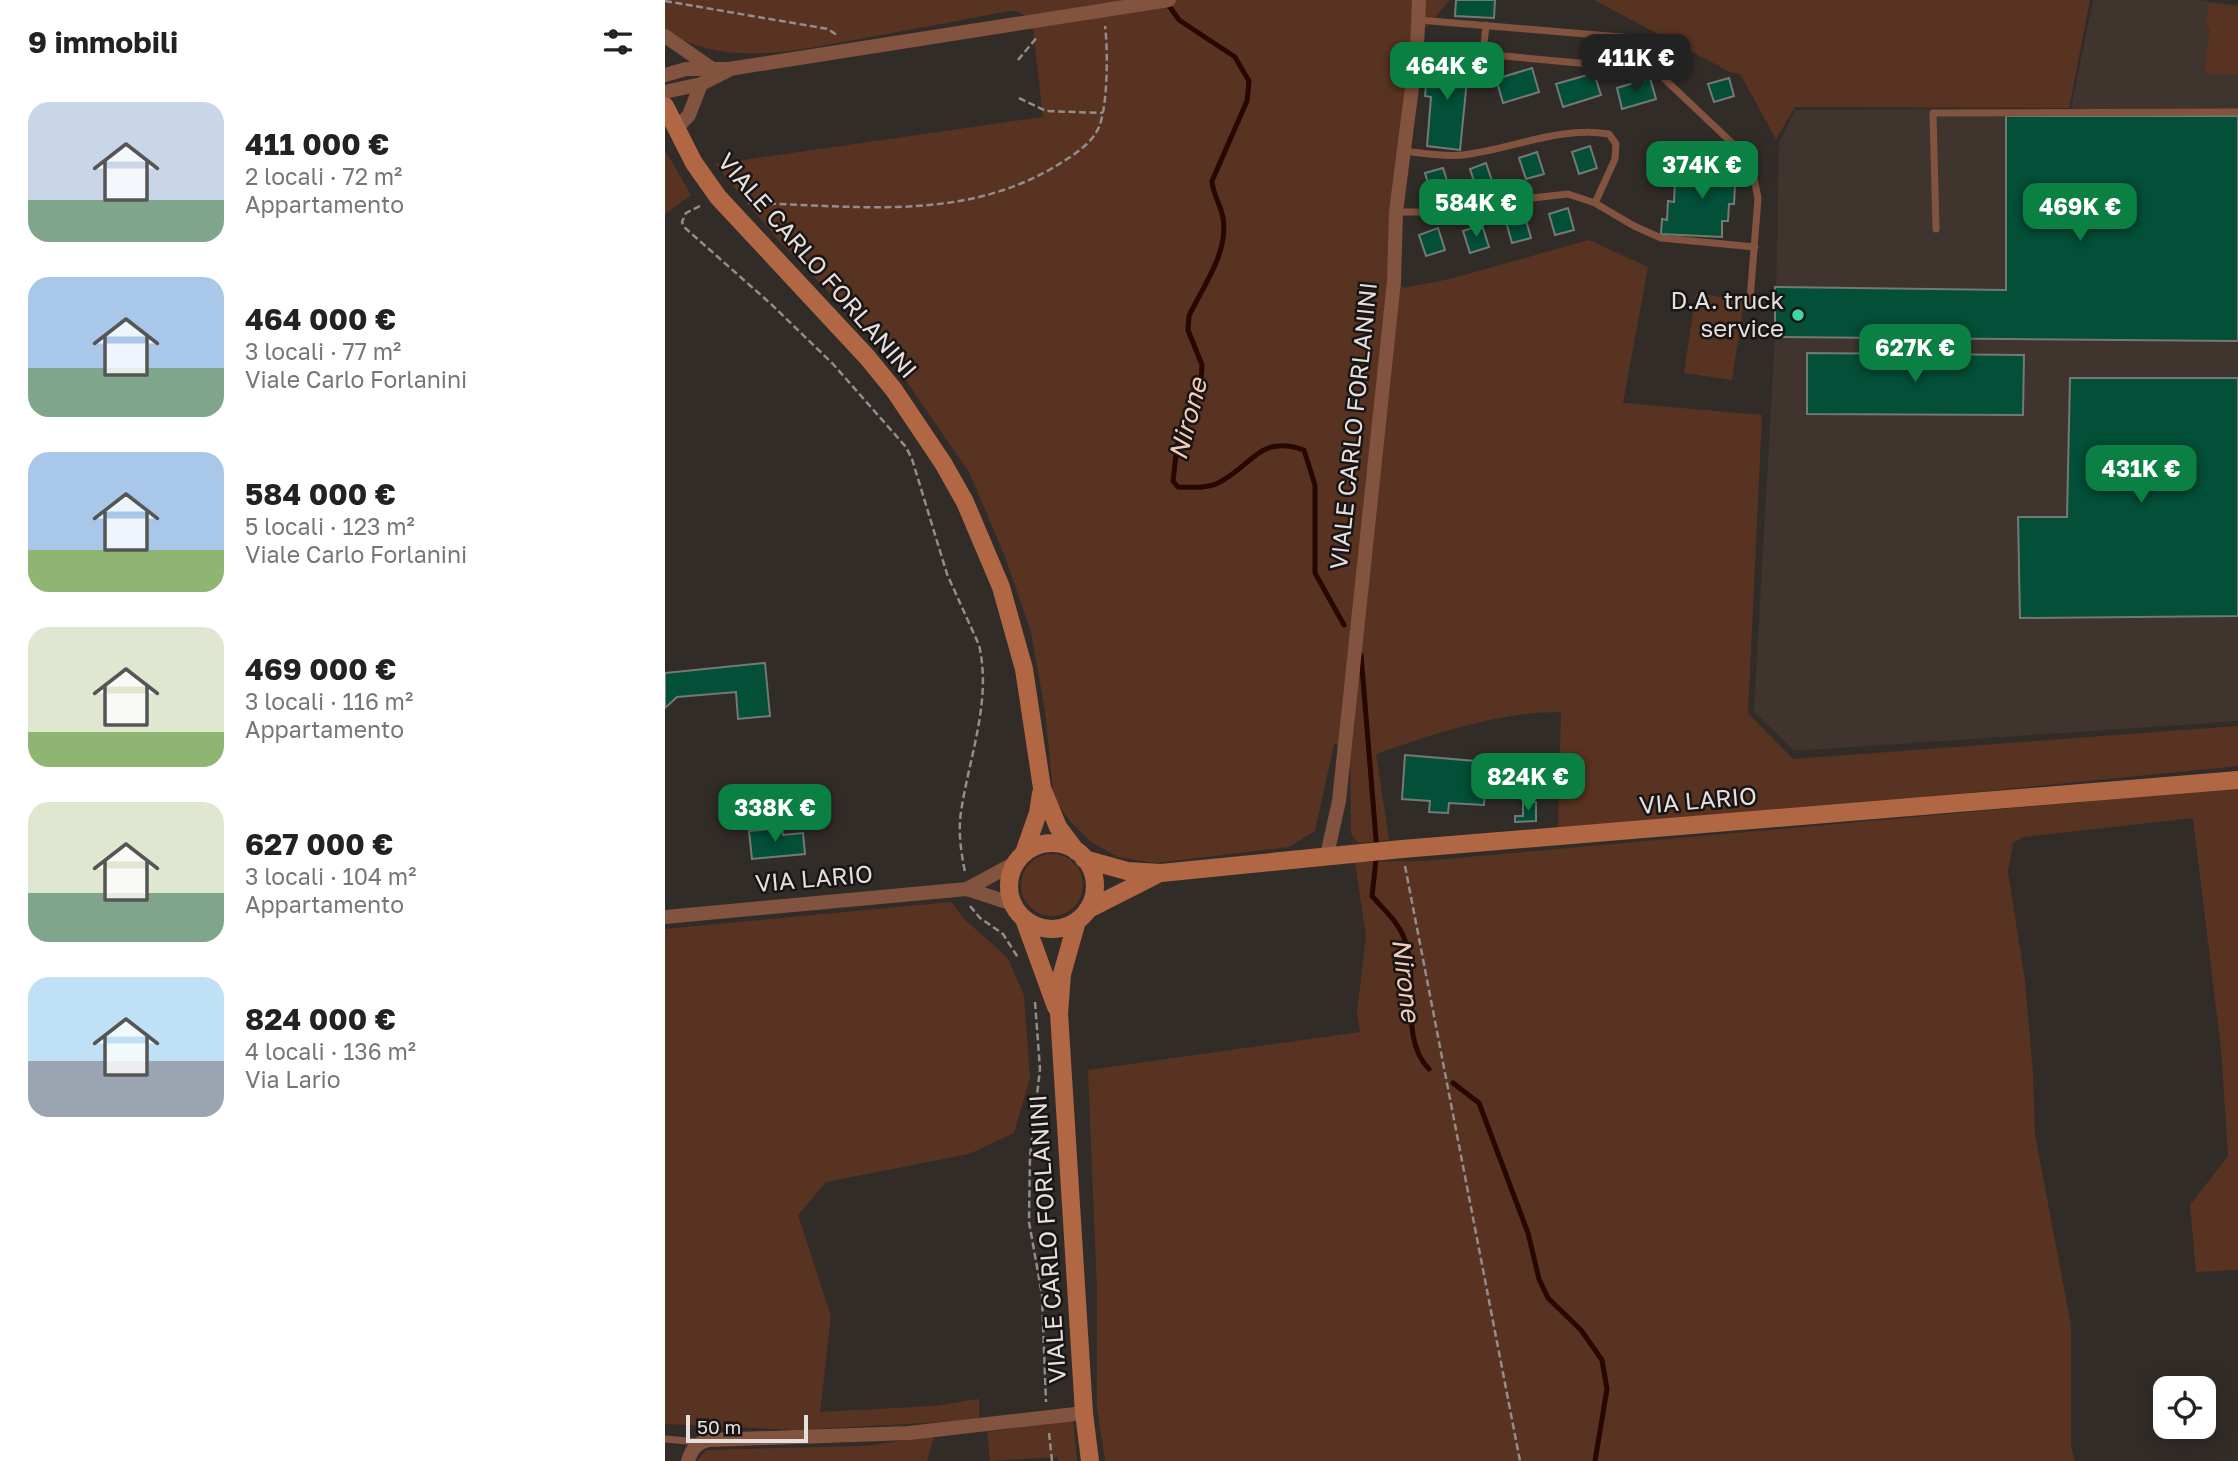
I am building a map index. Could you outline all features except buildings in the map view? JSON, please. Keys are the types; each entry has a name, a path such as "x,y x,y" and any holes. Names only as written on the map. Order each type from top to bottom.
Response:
{"street":[{"name":"VIALE CARLO FORLANINI","path":"1327,855 1339,802 1394,281 1396,212 1417,48 1419,0"},
{"path":"665,75 685,69 729,69 1162,1"},
{"path":"665,36 711,68"},
{"path":"665,92 701,84 729,69"},
{"path":"676,129 689,115 701,84"},
{"name":"VIALE CARLO FORLANINI","path":"665,106 717,197 867,357 894,390 965,502 1002,587 1024,669 1042,788 1049,810 1080,855"},
{"name":"VIA LARIO","path":"1080,855 1127,871 1161,873 1396,849 2238,780"},
{"name":"VIALE CARLO FORLANINI","path":"1020,858 1038,813 1042,788"},
{"path":"1050,844 1063,845 1080,855 1094,878 1092,901 1082,916 1056,929 1033,925 1018,912 1009,890 1010,876 1020,858 1036,846 1050,844"},
{"name":"VIA LARIO","path":"665,917 967,889 1020,858"},
{"name":"VIA LARIO","path":"1082,916 1161,873"},
{"name":"VIA LARIO","path":"967,889 1018,912"},
{"name":"VIALE CARLO FORLANINI","path":"1018,912 1059,1013"},
{"name":"VIALE CARLO FORLANINI","path":"1082,916 1062,974 1059,1013 1084,1413 1090,1461"},
{"path":"688,1461 691,1451 699,1442 896,1434 1084,1413"}],"lane":[{"path":"1419,20 1633,38 1630,66"},
{"path":"1483,54 1486,25"},
{"path":"1417,48 1655,70 1751,160 1758,198 1750,300"},
{"path":"1935,229 1933,113 2238,112"},
{"path":"1403,151 1464,155 1549,135 1593,132 1609,134 1614,138 1616,152 1595,203"},
{"path":"1396,212 1448,212 1562,194 1579,196 1595,203 1661,238 1755,247"},
{"path":"665,1439 699,1442"}],"path":[{"path":"665,1 828,29 842,38"},
{"path":"1018,61 1051,19"},
{"path":"748,203 881,209 943,205 977,197 1049,170 1074,155 1099,128 1107,40 1105,23"},
{"path":"1019,98 1046,111 1102,113"},
{"path":"700,206 686,213 682,222 684,228 771,304 834,364 898,437 912,459 935,543 979,645 983,662 984,679 979,719 960,820 960,846 967,889 974,912 1003,934 1024,967"},
{"path":"1396,849 1520,1461"},
{"path":"1034,997 1040,1069 1030,1156 1028,1222 1042,1295 1047,1417 1052,1461"}],"shaded area":[{"path":"665,0 1450,0 1408,47 1390,275 1404,288 1450,279 1589,240 1648,267 1623,403 1762,415 1748,713 1793,759 2238,726 2238,766 1707,819 1558,828 1561,712 1537,713 1467,725 1376,754 1389,840 1358,843 1351,833 1350,745 1334,744 1315,831 1289,847 1156,863 1118,857 1090,841 1054,800 1045,711 1031,632 1004,554 969,472 882,346 779,241 715,164 1043,117 1032,20 1017,11 1008,11 822,46 768,53 741,53 689,43 665,30"},
{"path":"1594,0 2090,0 2069,108 1795,107 1776,139 1740,74 1730,72"},
{"path":"2093,0 2198,0 2238,5 2238,721 1794,751 1754,711 1775,337 1779,143 1795,110 2071,109"},
{"path":"2209,3 2238,7 2238,74 2204,73 2210,30 2205,23"},
{"path":"665,150 691,195 665,214"},
{"path":"1696,293 1744,301 1732,380 1684,373"},
{"path":"2238,788 2238,1270 2196,1272 2190,1205 2228,1156 2221,1049 2193,818 2023,837 2013,843 2008,872 2025,981 2035,1135 2071,1325 2071,1446 2075,1461 1105,1461 1097,1407 1097,1291 1088,1070 1360,1032 1357,1012 1366,936 1355,862 1424,861"},
{"path":"1052,854 1074,863 1083,885 1074,907 1052,916 1030,907 1021,885 1030,863"},
{"path":"951,902 965,920 1007,957 1024,995 1030,1078 1014,1133 969,1154 826,1182 798,1215 831,1316 820,1412 934,1406 979,1399 979,1420 796,1430 665,1424 665,929"},
{"path":"1073,1420 1077,1461 1058,1461 1058,1457 990,1461 987,1432"},
{"path":"934,1436 927,1461 697,1461 706,1450 866,1446"}],"waterway":[{"name":"Nirone","path":"1167,3 1179,20 1235,57 1249,81 1247,101 1212,181 1221,209 1224,231 1219,256 1189,316 1188,330 1202,365 1201,382 1177,446 1173,481 1178,487 1211,486 1228,477 1265,449 1288,446 1304,450 1315,485 1315,573 1344,625"},
{"name":"Nirone","path":"1361,655 1377,851 1372,896 1392,918 1404,937 1411,976 1412,1027 1420,1057 1429,1069"},
{"name":"Nirone","path":"1453,1083 1479,1103 1528,1233 1539,1279 1548,1298 1581,1330 1602,1360 1607,1389 1595,1461"}],"place":[{"name":"D.A. truck service","path":"1798,315"}]}
